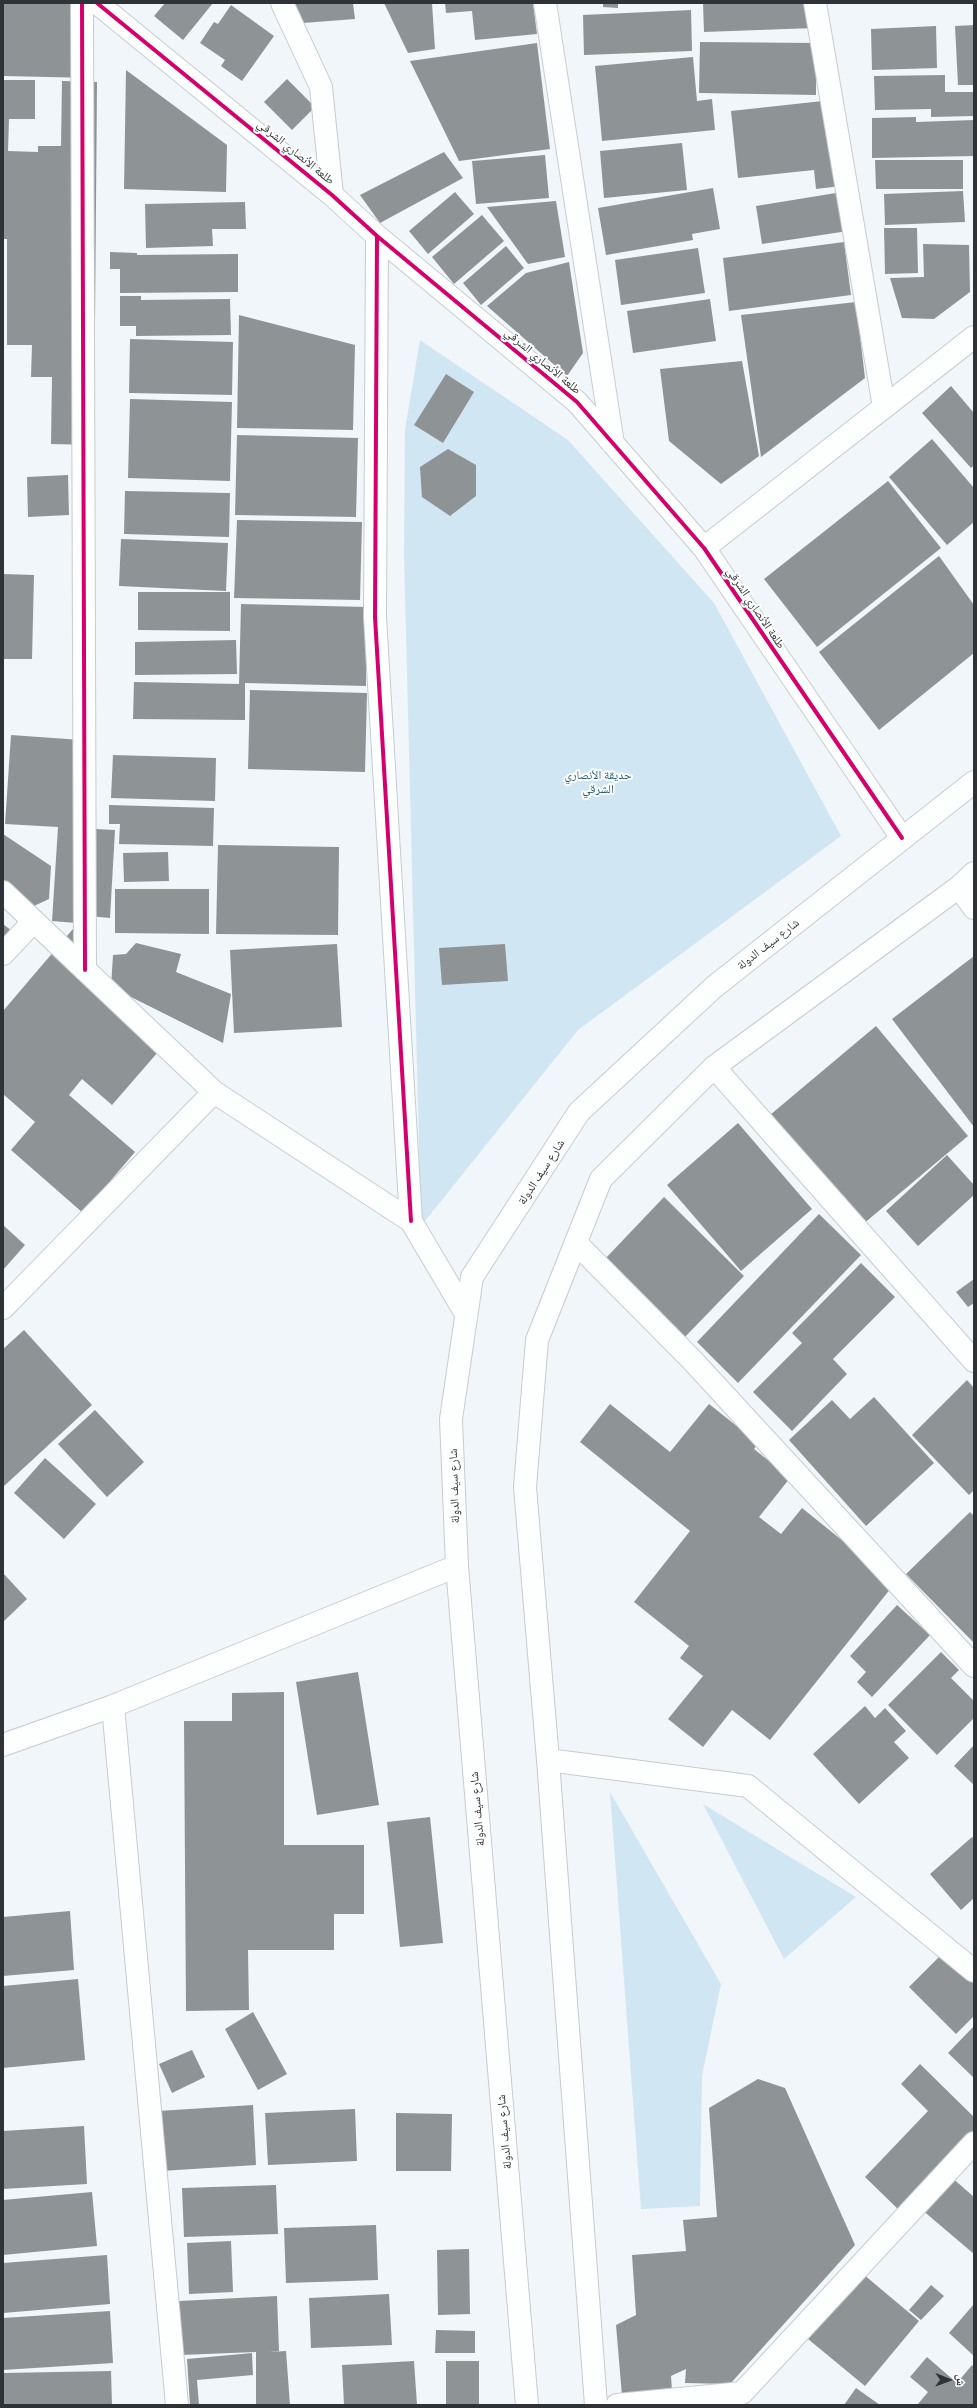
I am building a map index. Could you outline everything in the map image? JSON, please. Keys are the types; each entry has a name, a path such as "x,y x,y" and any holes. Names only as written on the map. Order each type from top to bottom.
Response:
{"street":[{"path":"82,3 85,970"},
{"name":"طلعة الأنصاري الشرقي","path":"97,3 332,195 377,236 577,402 704,548 902,838"},
{"path":"282,3 321,86 332,195"},
{"path":"546,3 613,444"},
{"path":"815,3 884,407"},
{"path":"377,236 375,617 411,1221"},
{"path":"704,548 974,337"},
{"name":"شارع سيف الدولة","path":"527,2405 457,1566 451,1419 472,1277 579,1112 714,987 974,782"},
{"path":"596,2405 548,1760 525,1487 537,1340 601,1179 714,1067 967,880 974,908"},
{"path":"3,892 214,1092 411,1221 466,1314"},
{"path":"3,954 34,921"},
{"path":"714,1067 974,1361"},
{"path":"3,1308 214,1092"},
{"path":"576,1243 692,1360 974,1666"},
{"path":"3,1745 113,1706 457,1566"},
{"path":"113,1706 177,2405"},
{"path":"548,1760 748,1786 974,1971"},
{"path":"617,2405 742,2393 974,2143"}],"green space":[{"name":"حديقة الأنصاري الشرقي","path":"420,340 568,440 714,603 841,836 578,1030 421,1226 404,555 405,429"},
{"path":"610,1792 721,1984 702,2076 700,2206 641,2209"},
{"path":"703,1804 856,1897 784,1959"}],"building":[{"path":"3,3 94,3 92,78 3,76"},
{"path":"165,3 213,3 183,40 154,16"},
{"path":"289,3 353,3 355,19 303,23"},
{"path":"384,3 432,3 435,49 408,53"},
{"path":"445,3 533,3 537,34 475,40 472,11 446,13"},
{"path":"603,3 618,3 618,8 603,7"},
{"path":"703,3 813,3 814,28 704,32"},
{"path":"231,5 274,36 242,81 221,66 225,60 200,43 214,22 218,24"},
{"path":"691,10 692,51 584,55 583,15"},
{"path":"974,25 974,85 958,85 955,26"},
{"path":"936,26 937,68 872,70 871,29"},
{"path":"700,42 816,43 816,95 699,93"},
{"path":"537,43 550,149 459,161 410,61"},
{"path":"693,57 697,101 712,99 715,130 602,141 595,66"},
{"path":"126,70 227,145 226,192 124,189"},
{"path":"945,75 945,92 974,92 974,116 931,117 931,109 875,110 874,76"},
{"path":"287,79 315,107 292,130 264,102"},
{"path":"3,80 35,80 35,119 9,119 8,151 38,152 38,146 61,146 62,81 97,82 94,445 51,444 52,377 31,377 32,345 7,345 7,239 3,239"},
{"path":"832,100 841,186 816,189 814,170 738,178 731,111"},
{"path":"916,117 916,122 974,120 974,156 872,158 872,118"},
{"path":"682,143 687,190 604,198 600,151"},
{"path":"444,152 463,178 380,223 360,195"},
{"path":"545,155 549,198 476,204 472,161"},
{"path":"875,160 963,160 963,189 876,189"},
{"path":"713,188 720,229 692,234 693,240 606,255 598,208"},
{"path":"963,191 965,222 885,225 884,194"},
{"path":"455,192 474,214 428,254 409,231"},
{"path":"842,192 848,231 762,244 756,206"},
{"path":"556,201 565,257 528,264 487,207"},
{"path":"245,202 246,229 212,229 213,246 146,248 145,204"},
{"path":"482,215 504,241 454,284 432,257"},
{"path":"884,228 917,228 918,273 885,274"},
{"path":"844,242 851,295 729,311 723,258"},
{"path":"923,244 969,245 970,292 934,319 902,318 890,278 924,277"},
{"path":"506,246 524,268 481,305 463,283"},
{"path":"698,248 705,293 621,305 615,260"},
{"path":"110,252 137,253 137,255 238,254 238,292 120,293 120,269 110,269"},
{"path":"569,262 583,353 567,376 487,306 526,273"},
{"path":"120,296 141,296 141,300 230,299 231,335 136,336 136,326 120,326"},
{"path":"710,299 716,341 633,353 627,311"},
{"path":"856,302 865,378 761,457 741,315"},
{"path":"239,315 355,345 353,430 237,428"},
{"path":"130,339 233,342 232,395 129,393"},
{"path":"742,361 759,456 721,484 669,441 660,369"},
{"path":"446,374 474,392 443,443 414,425"},
{"path":"951,386 974,413 974,465 971,468 922,413"},
{"path":"130,399 232,402 230,481 128,478"},
{"path":"237,435 358,438 356,517 235,515"},
{"path":"932,439 974,488 974,522 947,545 889,477"},
{"path":"448,449 476,465 476,496 450,516 422,497 420,467"},
{"path":"68,475 69,515 28,517 27,477"},
{"path":"888,481 941,548 817,647 764,579"},
{"path":"125,491 230,493 229,537 124,534"},
{"path":"237,520 362,522 360,600 234,598"},
{"path":"121,539 228,543 226,591 119,586"},
{"path":"939,556 974,605 974,653 879,730 819,652"},
{"path":"3,574 34,575 32,659 3,659"},
{"path":"138,592 230,592 230,631 138,630"},
{"path":"241,604 367,607 366,686 245,683 245,720 133,719 134,682 239,684"},
{"path":"236,640 237,674 135,675 135,642"},
{"path":"250,690 367,693 365,772 248,769"},
{"path":"11,735 81,740 75,828 115,830 110,918 77,915 76,923 52,921 58,827 5,824"},
{"path":"113,755 216,758 215,801 111,798"},
{"path":"109,805 214,808 213,846 119,844 120,824 109,824"},
{"path":"3,834 51,866 49,899 34,906 3,885"},
{"path":"218,845 339,847 338,935 216,934"},
{"path":"168,852 169,881 124,882 123,853"},
{"path":"115,889 209,889 209,934 115,933"},
{"path":"78,923 97,940 79,960 125,1014 121,1020 158,1052 112,1105 82,1079 69,1095 135,1152 83,1213 11,1150 35,1122 3,1094 3,1011"},
{"path":"3,924 12,931 3,943"},
{"path":"136,943 181,954 176,972 231,994 223,1043 111,987 113,955 126,954"},
{"path":"337,944 342,1027 234,1033 230,950"},
{"path":"505,944 508,981 442,985 439,948"},
{"path":"974,956 974,1127 892,1019"},
{"path":"876,1026 968,1136 862,1225 770,1115"},
{"path":"738,1123 812,1209 741,1271 667,1185"},
{"path":"947,1155 974,1185 974,1195 918,1246 886,1211"},
{"path":"664,1197 744,1276 683,1339 604,1260"},
{"path":"819,1214 861,1255 738,1383 697,1342"},
{"path":"3,1225 25,1245 3,1270"},
{"path":"861,1263 895,1297 833,1359 847,1374 792,1431 753,1392 802,1343 792,1333"},
{"path":"974,1279 974,1303 968,1307 956,1292"},
{"path":"24,1330 92,1405 3,1487 3,1349"},
{"path":"967,1380 974,1388 974,1490 969,1495 912,1435"},
{"path":"874,1397 934,1463 866,1526 789,1440 832,1400 850,1419"},
{"path":"610,1404 670,1452 709,1404 758,1443 754,1449 790,1478 759,1517 781,1534 802,1508 895,1583 770,1740 732,1710 703,1747 668,1719 703,1676 680,1658 689,1646 634,1602 690,1531 580,1442"},
{"path":"95,1410 144,1462 107,1497 58,1444"},
{"path":"45,1458 96,1504 64,1539 14,1493"},
{"path":"970,1512 974,1516 974,1643 906,1574"},
{"path":"3,1573 27,1599 3,1622"},
{"path":"897,1605 930,1635 872,1697 857,1682 866,1672 850,1656"},
{"path":"941,1652 959,1670 951,1678 974,1701 974,1718 937,1755 888,1705"},
{"path":"358,1672 379,1805 317,1815 296,1682"},
{"path":"284,1692 284,1845 364,1845 364,1914 334,1914 334,1950 248,1950 249,2010 186,2011 184,1721 232,1721 232,1693"},
{"path":"865,1706 875,1718 885,1708 906,1731 894,1742 909,1758 859,1804 813,1754"},
{"path":"974,1745 974,1785 954,1766"},
{"path":"430,1817 443,1943 400,1947 387,1822"},
{"path":"972,1837 974,1839 974,1898 961,1910 930,1874"},
{"path":"70,1911 74,1970 3,1976 3,1917"},
{"path":"945,1951 974,1981 974,2016 956,2034 909,1987"},
{"path":"78,1979 85,2060 3,2068 3,1986"},
{"path":"253,2012 287,2074 258,2090 225,2029"},
{"path":"974,2026 974,2078 948,2053"},
{"path":"192,2050 205,2077 172,2093 159,2064"},
{"path":"920,2064 974,2117 974,2136 901,2212 865,2177 928,2111 901,2084"},
{"path":"758,2079 785,2088 855,2245 730,2384 685,2383 686,2369 671,2376 672,2391 622,2396 616,2325 636,2315 632,2255 686,2251 683,2220 717,2217 709,2108"},
{"path":"253,2105 256,2165 161,2171 158,2111"},
{"path":"355,2109 357,2161 268,2165 265,2113"},
{"path":"396,2113 452,2114 451,2171 396,2171"},
{"path":"84,2126 87,2184 3,2189 3,2131"},
{"path":"950,2176 974,2197 974,2254 921,2209"},
{"path":"276,2185 278,2234 184,2237 182,2188"},
{"path":"92,2192 97,2246 3,2255 3,2200"},
{"path":"376,2225 378,2280 286,2283 284,2228"},
{"path":"231,2241 233,2292 189,2294 187,2243"},
{"path":"469,2249 470,2314 438,2315 437,2250"},
{"path":"107,2255 110,2304 3,2313 3,2263"},
{"path":"863,2274 919,2321 865,2386 808,2339"},
{"path":"931,2285 944,2296 921,2320 909,2310"},
{"path":"389,2294 392,2345 311,2348 309,2298"},
{"path":"277,2296 279,2351 269,2352 286,2351 290,2405 256,2405 256,2352 181,2355 179,2301"},
{"path":"974,2304 974,2356 949,2333"},
{"path":"110,2311 113,2363 3,2370 3,2318"},
{"path":"436,2330 475,2331 475,2353 435,2353"},
{"path":"252,2353 253,2375 197,2380 199,2405 190,2405 187,2359"},
{"path":"927,2357 957,2383 972,2365 974,2367 974,2405 918,2404 928,2392 910,2377"},
{"path":"414,2361 417,2405 344,2405 342,2365"},
{"path":"446,2361 479,2361 479,2405 446,2405"},
{"path":"111,2371 112,2405 3,2405 3,2373"},
{"path":"856,2388 880,2405 844,2405"}],"cycle path":[{"path":"82,3 85,970"},
{"path":"97,3 332,195 377,236 577,402 704,548 902,838"},
{"path":"377,236 375,617 411,1221"}]}
